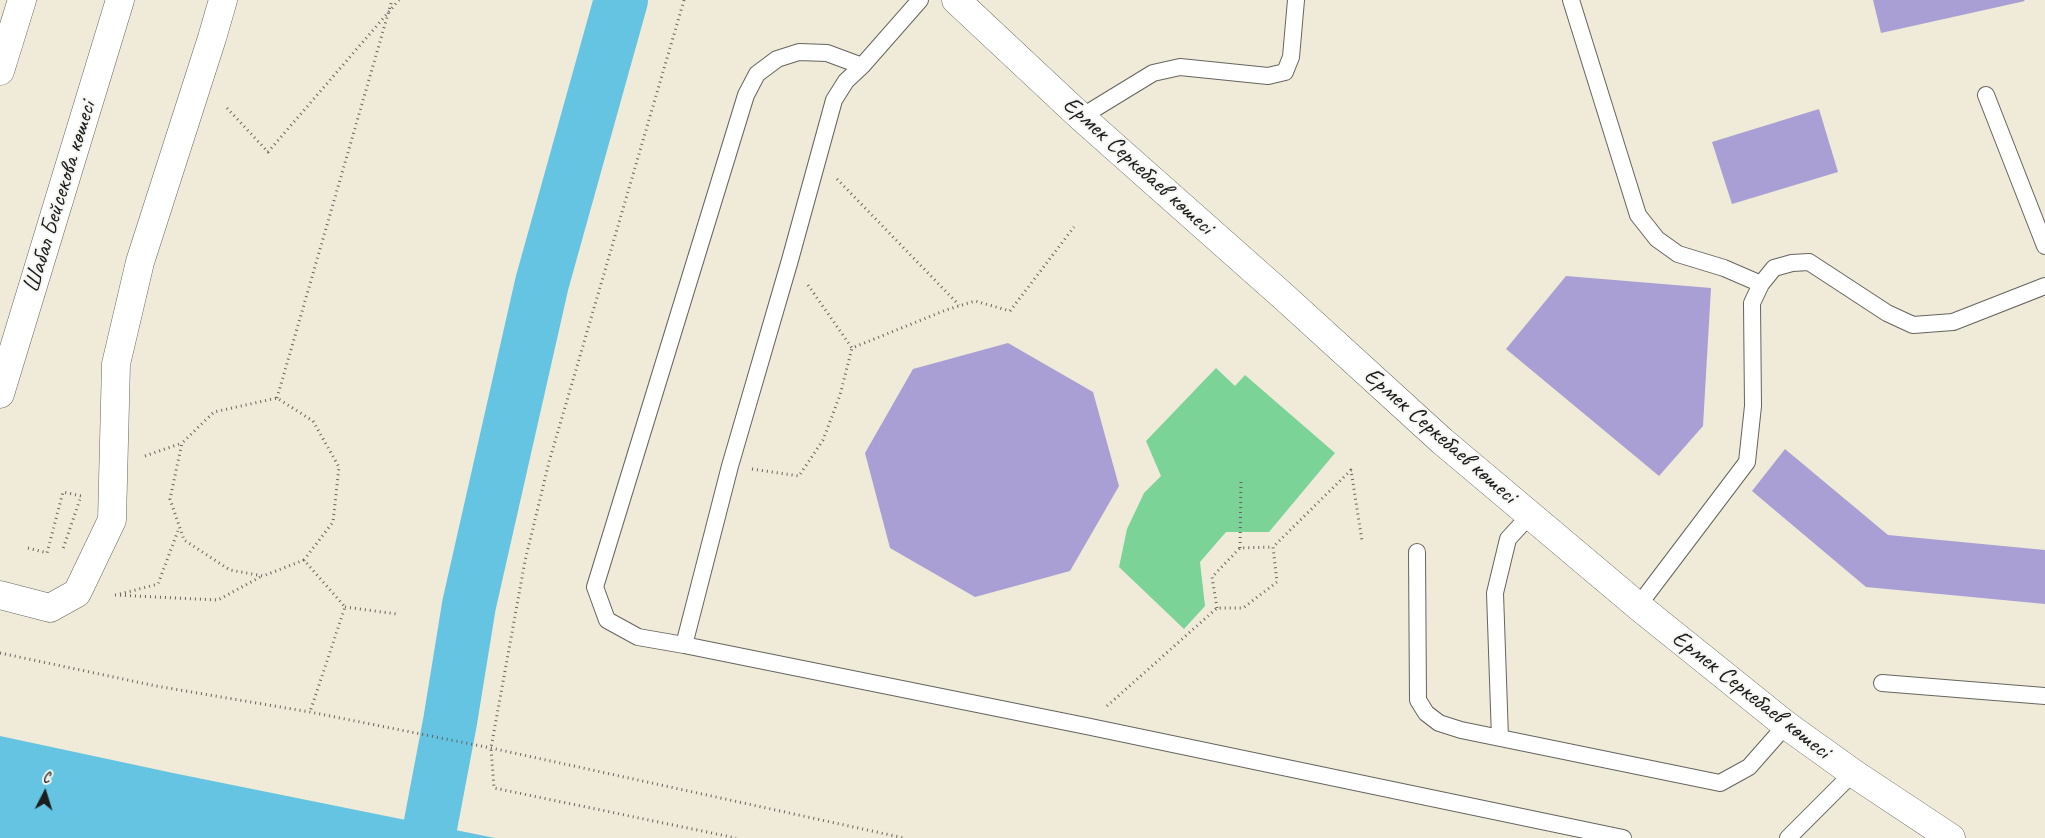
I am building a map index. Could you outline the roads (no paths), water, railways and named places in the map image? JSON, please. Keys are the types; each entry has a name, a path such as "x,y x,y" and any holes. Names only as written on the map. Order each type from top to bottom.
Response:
{"street":[{"path":"0,71 22,0"},
{"name":"Шабал Бейсекова көшесі","path":"0,394 120,0"},
{"path":"0,595 50,608 76,594 112,520 116,364 140,262 223,0"},
{"name":"Ермек Серкебаев көшесі","path":"956,0 1081,117 1283,296 1442,441 1638,606 1786,725 1853,773 1951,838"}],"lane":[{"path":"684,645 730,466 834,100 846,81 862,66 920,0"},
{"path":"1081,117 1153,73 1180,68 1268,76 1285,72 1291,57 1296,0"},
{"path":"1571,0 1638,215 1657,239 1678,254 1724,268 1761,284"},
{"path":"862,66 826,53 799,52 777,59 757,74 746,96 594,588 608,620 638,637 1086,726 1623,838"},
{"path":"1986,95 2045,246"},
{"path":"1638,606 1747,462 1753,406 1752,303 1761,284 1774,268 1792,262 1809,262 1887,313 1913,325 1953,322 2045,286"},
{"path":"1500,738 1495,593 1508,539 1530,515"},
{"path":"1417,552 1418,700 1426,713 1439,723 1461,730 1720,783 1749,768 1786,725"},
{"path":"1882,683 2045,696"},
{"path":"1788,838 1853,773"}],"water":[{"path":"0,736 173,773 495,838 0,838"}],"waterway":[{"path":"428,838 450,722 469,605 542,283 621,0"}]}
